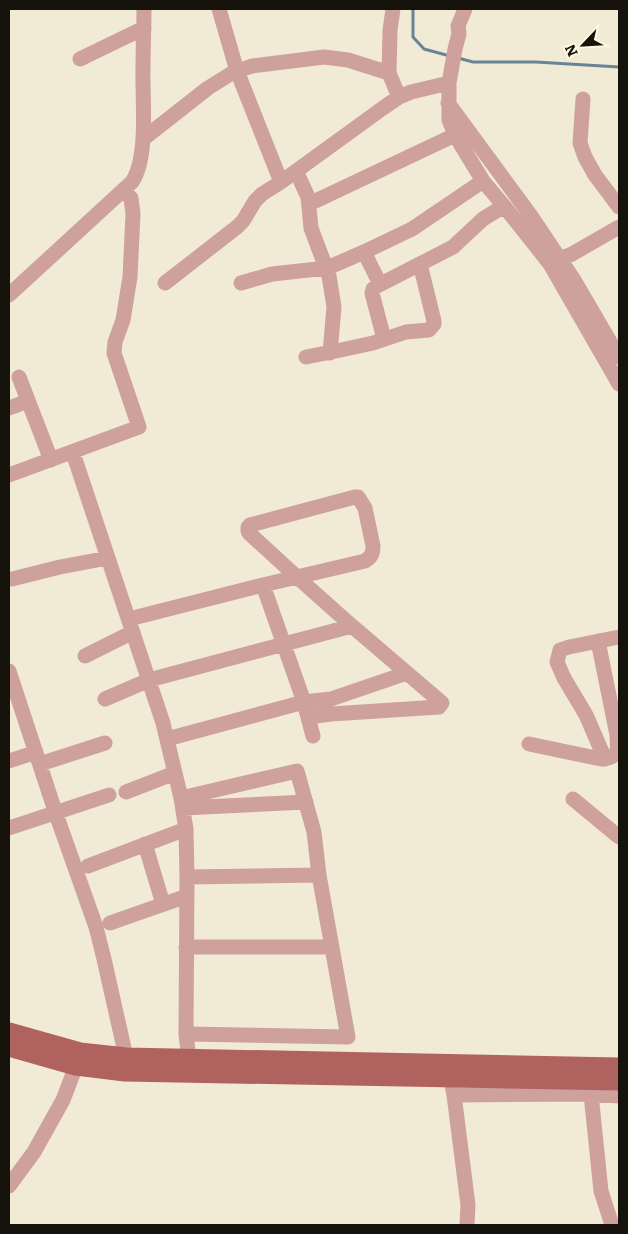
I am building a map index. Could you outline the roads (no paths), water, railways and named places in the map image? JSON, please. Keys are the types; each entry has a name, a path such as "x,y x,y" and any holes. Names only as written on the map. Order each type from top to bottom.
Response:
{"main road":[{"path":"9,1032 78,1059 126,1057 189,1059 451,1079 619,1067"},
{"path":"9,1047 78,1059 125,1072 619,1081"}],"street":[{"path":"9,295 124,190 137,174 143,139 144,9"},
{"path":"219,9 237,72 281,182"},
{"path":"393,9 390,30 389,73 399,97"},
{"path":"466,9 458,26 459,34 450,76 449,120 455,135 483,181 550,264 619,384"},
{"path":"459,34 464,31 475,9"},
{"path":"80,58 144,28"},
{"path":"143,139 208,88 232,74 252,66 324,57 348,60 389,73"},
{"path":"165,283 237,227 262,194 399,97 450,76"},
{"path":"583,99 580,143 595,175 619,207"},
{"path":"448,103 531,216 560,259 619,357"},
{"path":"309,204 455,135"},
{"path":"296,171 308,197 312,228 329,276 334,307 330,353"},
{"path":"241,283 272,274 327,268 412,229 483,181"},
{"path":"9,475 140,427 114,353 115,342 123,320 130,277 133,214 131,198 124,190"},
{"path":"384,339 372,293 373,289 453,247 484,219 504,206"},
{"path":"560,259 619,227"},
{"path":"364,252 380,284"},
{"path":"306,357 330,353 406,332 429,330 434,321 420,264"},
{"path":"19,377 51,460"},
{"path":"9,408 28,401"},
{"path":"73,453 163,723 182,803 186,829 186,1034 189,1059"},
{"path":"84,656 131,625 263,585 297,577 365,561 370,558 373,546 365,508 358,497 347,498 250,525 248,531 297,577 352,626 442,703 439,707 308,717"},
{"path":"12,579 108,558"},
{"path":"263,585 304,702 313,736"},
{"path":"105,699 149,680 352,626"},
{"path":"605,759 586,715 564,678 557,662 560,650 619,637"},
{"path":"529,744 601,759 613,757 618,747 617,735 598,642"},
{"path":"9,671 12,695 38,758 96,927 126,1057"},
{"path":"167,739 304,702 330,699 407,673"},
{"path":"9,761 38,758 105,743"},
{"path":"182,803 297,771 314,832 319,875 348,1038 186,1034"},
{"path":"126,792 175,773"},
{"path":"9,828 109,795"},
{"path":"573,799 619,837"},
{"path":"182,803 306,802"},
{"path":"88,866 186,829"},
{"path":"145,844 163,904"},
{"path":"187,876 319,875"},
{"path":"110,923 187,896"},
{"path":"186,947 332,947"},
{"path":"9,1186 15,1167 34,1152 63,1100 78,1059"},
{"path":"467,1225 468,1205 451,1079 619,1096"},
{"path":"591,1094 601,1191 612,1225"}],"waterway":[{"path":"413,9 413,37 424,49 450,56"},
{"path":"458,58 473,62 536,62 619,67"}]}
